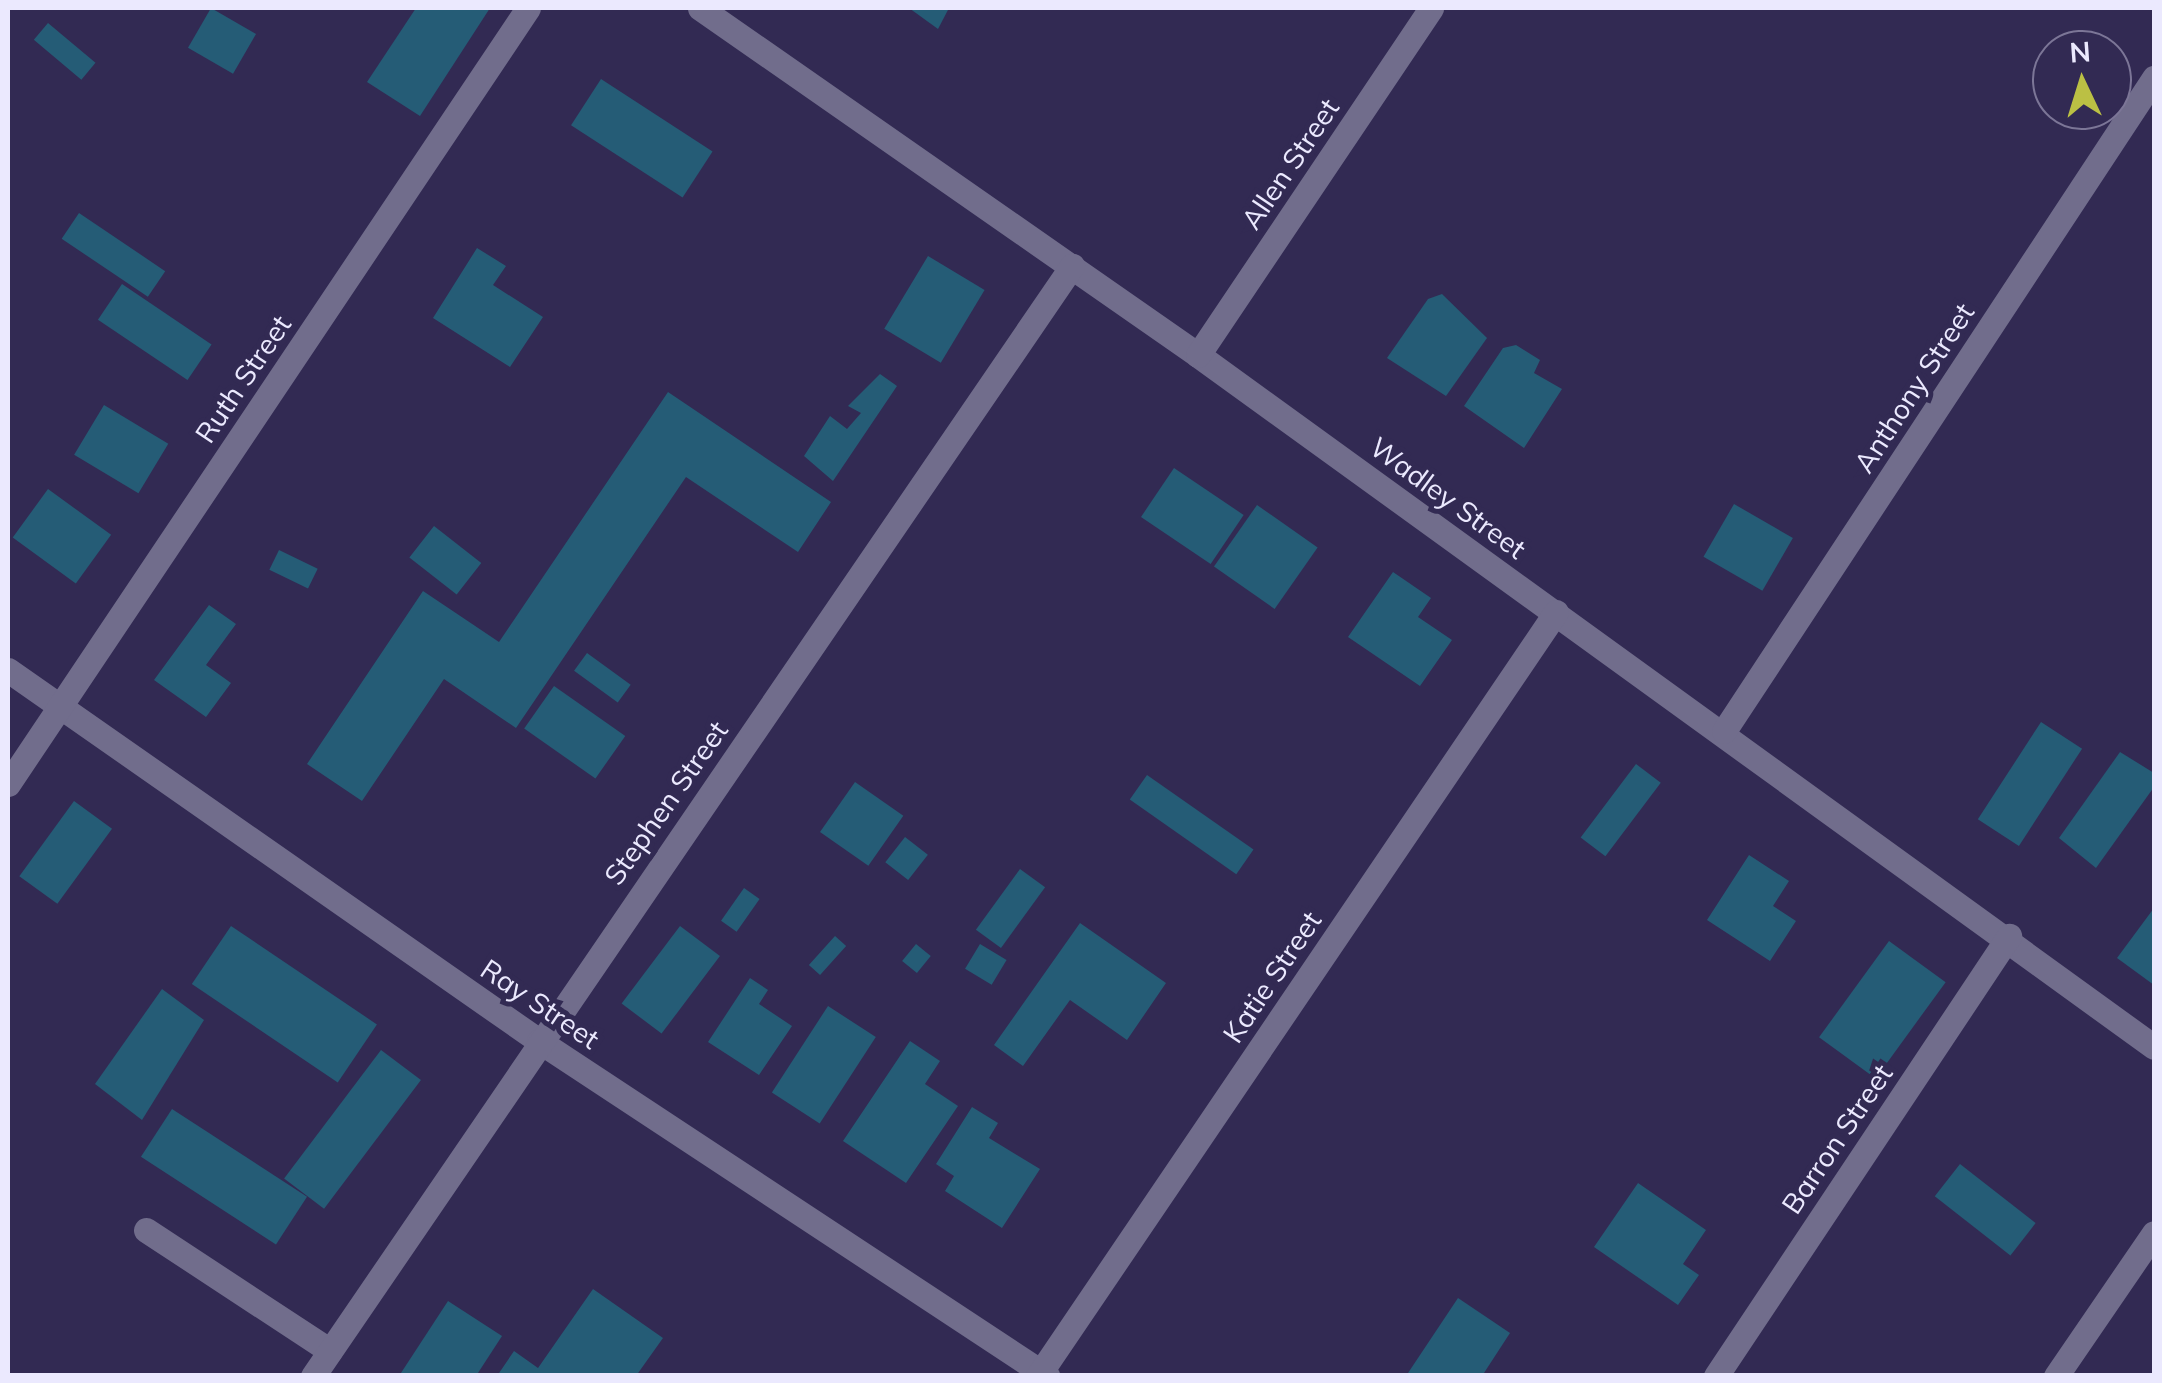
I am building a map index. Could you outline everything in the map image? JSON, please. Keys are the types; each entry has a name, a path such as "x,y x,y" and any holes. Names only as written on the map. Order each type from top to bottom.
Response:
{"street":[{"name":"Ruth Street","path":"8,784 528,8"},
{"name":"Wadley Street","path":"700,8 1198,355 2009,936 2154,1047"},
{"name":"Allen Street","path":"1198,355 1431,8"},
{"name":"Anthony Street","path":"1724,731 2154,78"},
{"name":"Stephen Street","path":"313,1376 539,1040 1072,266"},
{"name":"Katie Street","path":"1042,1374 1556,612"},
{"name":"Ray Street","path":"8,670 539,1040 1042,1374"},
{"name":"Barron Street","path":"1716,1376 2009,936"},
{"path":"146,1230 330,1351"},
{"path":"2056,1376 2154,1233"}],"building":[{"path":"211,8 256,34 233,74 188,48"},
{"path":"416,8 490,8 420,116 367,82"},
{"path":"909,8 949,8 938,29"},
{"path":"48,23 95,63 81,80 34,40"},
{"path":"601,79 713,151 683,198 571,125"},
{"path":"79,213 165,271 148,297 62,239"},
{"path":"477,248 506,266 493,285 543,317 510,367 433,318"},
{"path":"928,256 985,290 941,363 884,329"},
{"path":"122,284 212,344 187,380 98,320"},
{"path":"1442,294 1487,338 1446,396 1387,358 1428,299"},
{"path":"1516,345 1540,360 1534,373 1562,389 1524,448 1464,406 1503,348"},
{"path":"880,374 897,386 833,481 804,456 830,416 847,429 861,413 848,406"},
{"path":"668,392 831,502 798,552 686,477 516,728 444,679 362,801 307,764 423,591 499,642"},
{"path":"104,405 168,444 138,493 74,455"},
{"path":"1174,468 1244,515 1211,564 1141,517"},
{"path":"48,489 111,535 76,583 13,538"},
{"path":"1734,504 1793,538 1762,591 1704,557"},
{"path":"1257,505 1318,547 1275,609 1214,566"},
{"path":"434,526 481,563 457,594 409,558"},
{"path":"279,550 318,569 308,589 269,570"},
{"path":"1393,572 1431,598 1418,617 1452,640 1420,686 1348,637"},
{"path":"209,605 236,624 206,665 231,683 206,717 154,680"},
{"path":"587,653 631,685 618,703 574,671"},
{"path":"554,686 625,736 595,778 524,729"},
{"path":"2041,722 2082,749 2019,846 1978,819"},
{"path":"2120,752 2154,773 2154,787 2096,868 2059,838"},
{"path":"1636,764 1661,783 1605,856 1581,837"},
{"path":"1147,775 1253,850 1236,874 1130,800"},
{"path":"855,782 903,816 868,866 820,832"},
{"path":"74,801 112,829 57,904 19,876"},
{"path":"905,837 928,855 908,880 885,862"},
{"path":"1749,855 1789,881 1773,906 1796,921 1770,961 1707,920"},
{"path":"1020,869 1045,887 1001,948 976,930"},
{"path":"744,888 760,899 737,932 721,921"},
{"path":"2154,908 2154,985 2117,958"},
{"path":"1080,923 1166,983 1127,1040 1070,1000 1023,1066 994,1045"},
{"path":"231,926 377,1024 338,1082 192,984"},
{"path":"680,926 720,956 662,1034 622,1003"},
{"path":"835,936 846,946 820,975 809,965"},
{"path":"1889,941 1946,982 1876,1078 1819,1037"},
{"path":"916,944 931,956 917,973 902,961"},
{"path":"980,944 1007,960 992,985 965,969"},
{"path":"750,978 768,990 759,1004 792,1026 759,1075 708,1042"},
{"path":"162,989 204,1020 142,1120 95,1084"},
{"path":"828,1006 876,1037 820,1123 772,1092"},
{"path":"910,1041 940,1061 925,1084 958,1106 906,1183 843,1141"},
{"path":"381,1050 421,1080 324,1209 284,1179"},
{"path":"972,1107 998,1123 989,1138 1040,1169 1002,1228 945,1191 954,1176 936,1164"},
{"path":"172,1109 307,1197 276,1244 141,1157"},
{"path":"1960,1164 2036,1223 2010,1255 1935,1196"},
{"path":"1638,1183 1706,1230 1683,1264 1699,1275 1678,1305 1594,1247"},
{"path":"593,1289 663,1338 636,1376 497,1376 514,1351 538,1368"},
{"path":"1458,1298 1510,1333 1482,1376 1406,1376"},
{"path":"448,1301 502,1336 476,1376 399,1376"}]}
